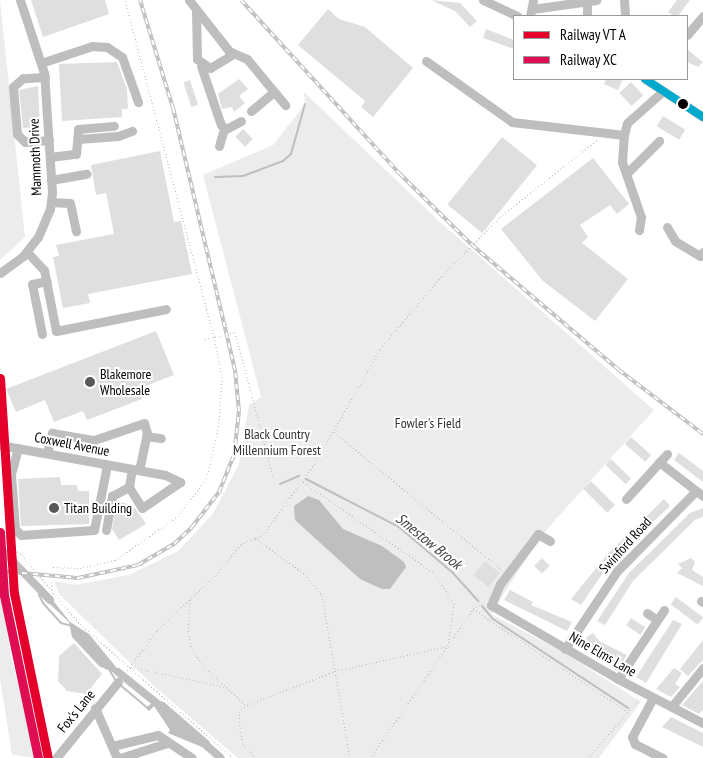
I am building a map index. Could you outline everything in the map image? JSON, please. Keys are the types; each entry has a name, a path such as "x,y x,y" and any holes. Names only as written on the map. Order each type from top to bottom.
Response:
{"street":[{"name":"Mammoth Drive","path":"0,273 27,252 46,223 51,202 45,77 20,0"},
{"path":"189,0 196,12 229,51 247,59 285,105"},
{"path":"483,0 515,15"},
{"path":"624,0 625,15"},
{"path":"532,8 591,1 587,15"},
{"path":"196,12 197,59 212,102 224,128 219,146"},
{"path":"688,34 703,16"},
{"path":"41,63 102,45 122,57 138,102"},
{"path":"201,66 210,68 230,56 229,51"},
{"path":"426,61 512,122 624,135"},
{"path":"45,77 23,78 13,87 17,134 25,142 49,140"},
{"path":"639,230 641,217 622,160 624,135 628,123 658,85 703,117"},
{"path":"251,111 274,92"},
{"path":"224,128 241,121"},
{"path":"50,157 71,155 79,149 78,129 114,126"},
{"path":"78,139 118,136 132,131"},
{"path":"626,174 660,141"},
{"path":"51,180 86,174"},
{"path":"51,202 70,203 76,231"},
{"path":"667,227 675,241 700,256 703,252"},
{"path":"27,252 41,266 56,331 166,309"},
{"path":"42,334 32,284 46,281"},
{"path":"47,453 52,433 94,440 144,423 146,439 136,470 129,487 112,496 106,530"},
{"path":"146,439 161,438"},
{"name":"Coxwell Avenue","path":"0,445 165,475 180,482 142,508 129,487"},
{"path":"18,448 12,474 15,529 21,535 94,530 106,465"},
{"path":"626,499 667,454"},
{"path":"659,462 699,493"},
{"name":"Swinford Road","path":"566,649 617,571 699,493"},
{"path":"491,605 507,574 538,534 550,541"},
{"name":"Nine Elms Lane","path":"491,605 618,679 703,722"},
{"path":"618,679 664,610"},
{"path":"647,613 657,620"},
{"path":"672,706 703,668"},
{"name":"Fox's Lane","path":"56,758 118,682"},
{"path":"649,695 632,737 635,744 663,758"},
{"path":"95,708 118,758 167,743"},
{"path":"112,746 148,735 158,735 167,743 192,758"}],"path":[{"path":"125,0 214,337"},
{"path":"127,670 158,629 241,544 263,534 302,481 333,432 380,349 442,276 500,217 607,133"},
{"path":"230,333 235,332 273,476"},
{"path":"205,339 222,335"},
{"path":"333,432 507,574"},
{"path":"302,481 433,572 454,603 448,646"},
{"path":"255,538 305,574 322,595 350,758"},
{"path":"0,539 22,555 54,596 130,667 233,758"},
{"path":"51,582 54,596"},
{"path":"190,598 188,632 192,648 225,687 247,706"},
{"path":"370,758 473,609 483,602 491,605"},
{"path":"473,609 628,712"},
{"path":"255,758 243,743 240,729 238,712 247,706 336,671 448,646"},
{"path":"130,667 225,687"},
{"path":"588,758 628,712 649,695"}],"green space":[{"path":"0,0 25,237 0,260"},
{"name":"Fowler's Field","path":"304,92 440,222 654,410 540,537 491,614 563,652 641,702 599,758 238,758 155,687 59,594 54,581 75,585 129,575 178,551 213,514 239,464 249,405 261,397 203,175 273,145 305,104"},
{"path":"0,580 11,656 36,758 12,755 0,678"}],"shaded area":[{"path":"308,496 319,500 343,529 382,546 404,562 406,567 390,589 382,589 360,579 295,520 294,506"},
{"path":"39,594 48,594 70,622 89,634 125,678 99,666 72,637 69,622"},
{"path":"155,700 164,702 209,741 214,752 168,733 170,730 154,706 149,711 146,708"}],"building":[{"path":"31,0 105,0 109,14 43,37"},
{"path":"431,0 460,3 477,21 470,27 455,11"},
{"path":"677,0 690,0 679,15 672,15 668,12"},
{"path":"328,9 339,19 365,27 413,68 373,117 361,107 365,101 298,45"},
{"path":"486,29 513,40 513,49 483,38"},
{"path":"688,50 703,62 698,67 688,62"},
{"path":"117,62 127,89 128,109 122,109 122,117 62,121 59,64"},
{"path":"239,79 248,89 239,96 245,103 234,112 232,107 222,109 218,94"},
{"path":"190,80 198,105 191,107 183,82"},
{"path":"606,80 623,80 618,90 604,84"},
{"path":"631,82 643,95 632,106 619,93"},
{"path":"38,86 40,127 23,128 19,90"},
{"path":"663,116 685,129 679,140 657,126"},
{"path":"243,129 253,139 245,147 235,137"},
{"path":"502,137 537,165 482,233 447,205"},
{"path":"160,151 174,222 181,221 192,274 88,294 90,303 63,308 53,257 59,256 56,245 114,234 106,193 96,195 91,165"},
{"path":"593,158 629,204 617,214 610,205 580,225 588,237 582,243 628,279 595,321 543,281 501,229"},
{"name":"Blakemore Wholesale","path":"156,331 174,375 138,389 142,399 87,420 83,411 54,422 45,400 16,412 6,389"},
{"path":"631,437 651,455 645,462 625,444"},
{"path":"679,453 703,471 703,482 674,460"},
{"path":"611,459 631,478 626,484 605,465"},
{"name":"Titan Building","path":"60,477 61,485 77,485 78,491 89,491 89,524 21,526 18,479"},
{"path":"591,481 615,505 607,513 583,489"},
{"path":"664,499 670,506 608,565 581,605 571,599 607,555"},
{"path":"117,501 128,504 131,510 135,508 146,524 119,540 112,529"},
{"path":"703,508 703,517 695,520 633,581 605,625 597,621 629,573 690,513"},
{"path":"542,558 550,566 542,574 534,566"},
{"path":"691,558 695,562 692,570 703,577 703,586 677,573 682,568 678,564"},
{"path":"485,561 500,573 488,587 474,575"},
{"path":"510,590 533,602 531,605 572,622 567,631 504,600"},
{"path":"676,597 703,617 698,625 671,604"},
{"path":"631,618 645,627 640,635 626,626"},
{"path":"673,620 682,624 646,683 636,677"},
{"path":"593,633 599,641 627,655 620,665 594,650 586,638"},
{"path":"703,640 703,660 688,676 680,669"},
{"path":"74,643 102,674 86,694 67,691 58,681 59,656"},
{"path":"674,668 682,673 675,684 680,687 671,697 656,689"},
{"path":"703,681 703,710 699,714 682,705"},
{"path":"671,717 703,733 703,747 662,727"}],"waterway":[{"path":"215,177 243,176 283,161 291,154 305,104"},
{"name":"Smestow Brook","path":"280,484 299,476"},
{"name":"Smestow Brook","path":"306,479 399,527 453,573 478,601"},
{"path":"0,548 50,600"},
{"path":"42,591 39,595 43,603 61,623 72,626"},
{"name":"Smestow Brook","path":"482,606 493,619 628,708"},
{"path":"110,671 116,681"},
{"path":"118,672 160,706"},
{"path":"119,684 148,708"},
{"path":"207,746 221,758"}],"railway":[{"path":"0,571 78,578 138,565 174,544 192,527 219,492 234,455 239,411 235,370 173,108 140,0"},
{"path":"241,0 400,174 472,245 619,370 703,434"}],"transit line":[{"path":"647,80 703,117"},
{"path":"0,378 14,593 48,758"}],"rail line":[{"name":"XC","path":"0,532 4,595 38,758"}],"place":[{"name":"Blakemore Wholesale","path":"90,382"},
{"name":"Titan Building","path":"54,508"}],"park label":[{"name":"Black Country Millennium Forest","path":"277,442"}]}
